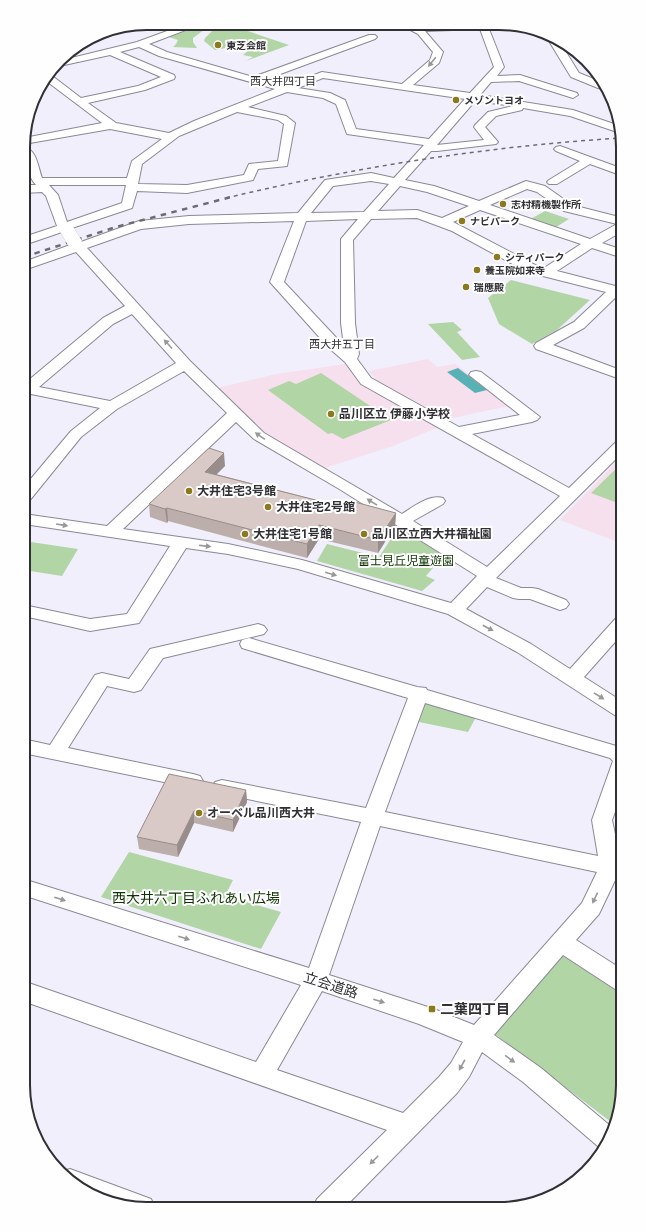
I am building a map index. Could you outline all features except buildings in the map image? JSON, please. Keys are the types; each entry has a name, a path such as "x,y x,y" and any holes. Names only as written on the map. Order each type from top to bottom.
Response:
{"street":[{"path":"66,63 140,44 179,30"},
{"path":"404,87 435,60 438,52 418,30"},
{"path":"350,359 352,354 348,323 347,240 500,66 485,30"},
{"path":"254,80 372,37"},
{"path":"140,44 163,54 285,89 326,95 341,102 351,132 430,145 436,148 492,142 479,127 492,114 531,105"},
{"path":"557,45 575,75"},
{"path":"81,101 141,88 170,77 112,52"},
{"path":"561,53 566,52"},
{"path":"30,239 128,206 136,163 171,137 198,123 322,75 548,108 573,113 615,128"},
{"path":"563,77 575,75 597,83"},
{"path":"520,78 580,93"},
{"path":"488,79 550,78"},
{"path":"51,81 81,101 111,125"},
{"path":"548,108 598,86"},
{"path":"30,187 42,184 132,184 188,189 249,178 253,166 283,164 290,122 282,118 236,108"},
{"path":"30,140 111,125 171,137"},
{"path":"560,149 616,170"},
{"path":"30,158 36,178 52,195 61,223 76,245 185,364 259,436 401,521 486,577 519,594 532,593 560,604"},
{"path":"553,182 589,160"},
{"path":"570,494 366,381 350,359 334,345 277,282 301,218 330,183 371,177 430,188 589,244 616,252"},
{"path":"443,222 482,206 526,185 541,189 568,208 616,220"},
{"path":"30,264 76,245 138,226 189,220 417,214 443,222 532,269 616,290"},
{"path":"546,273 589,244 616,230"},
{"path":"616,294 579,325 541,346 616,373"},
{"path":"30,385 108,321 134,307"},
{"path":"30,490 76,434 112,406 185,364"},
{"path":"457,432 532,417 476,375"},
{"path":"30,390 112,406"},
{"path":"110,532 235,414"},
{"path":"454,610 616,450"},
{"path":"401,521 437,501"},
{"path":"30,520 180,544 228,549 302,566 454,610 524,648 616,707"},
{"path":"30,612 90,624 133,619 180,544"},
{"path":"572,679 616,629"},
{"path":"55,752 102,679 134,686 157,653 254,637 419,693 616,753"},
{"path":"262,1074 316,980 373,817 419,693"},
{"path":"30,747 164,776 373,817 615,862"},
{"path":"332,1202 454,1078 478,1038 590,908 615,862 602,820 616,780"},
{"name":"立会道路","path":"30,889 426,1016 478,1038 508,1056 604,1136"},
{"path":"561,942 616,977"},
{"path":"30,993 408,1126"}],"shaded area":[{"name":"品川区立 伊藤小学校","path":"428,359 437,367 455,364 513,405 448,419 442,415 430,421 439,427 393,446 325,468 266,435 218,390 221,387 276,374 346,364 361,381 426,419 438,413 377,381 369,371"},
{"path":"616,462 616,541 560,520"}],"green space":[{"path":"189,30 204,30 193,38 193,42 197,48 173,47 178,40 169,37"},
{"path":"213,30 245,30 289,45 246,61 253,57 243,55 248,51 231,47 215,50 204,41"},
{"path":"545,211 569,219 553,229 529,220"},
{"path":"511,280 590,300 557,330 532,344 499,324 488,298"},
{"path":"453,322 462,330 457,332 480,357 462,360 428,324"},
{"path":"321,373 391,420 343,439 332,433 328,434 268,390 289,381 296,384"},
{"path":"616,469 616,502 591,493"},
{"name":"富士見丘児童遊園","path":"400,525 445,554 426,576 435,580 422,591 317,561 327,544 379,557"},
{"path":"30,542 78,549 62,576 30,571"},
{"path":"426,701 476,717 468,732 419,722"},
{"name":"西大井六丁目ふれあい広場","path":"129,852 233,880 225,896 281,912 261,949 101,897"},
{"path":"564,953 616,988 616,1092 614,1108 610,1121 495,1034"}],"water":[{"path":"458,368 487,390 475,393 447,372"}],"railway":[{"path":"226,198 324,177 423,159 522,146 616,138"},
{"path":"30,255 116,227 231,197"}],"place":[{"name":"東芝会館","path":"218,45"},
{"name":"メゾントヨオ","path":"456,100"},
{"name":"志村精機製作所","path":"503,204"},
{"name":"ナビパーク","path":"462,221"},
{"name":"シティパーク","path":"497,257"},
{"name":"養玉院如来寺","path":"477,270"},
{"name":"瑞應殿","path":"466,287"},
{"name":"品川区立 伊藤小学校","path":"331,414"},
{"name":"大井住宅3号館","path":"189,491"},
{"name":"大井住宅2号館","path":"268,507"},
{"name":"大井住宅1号館","path":"245,534"},
{"name":"品川区立西大井福祉園","path":"364,534"},
{"name":"オーベル品川西大井","path":"199,813"},
{"name":"二葉四丁目","path":"432,1009"}],"district":[{"name":"西大井四丁目","path":"283,81"},
{"name":"西大井五丁目","path":"342,344"}]}
